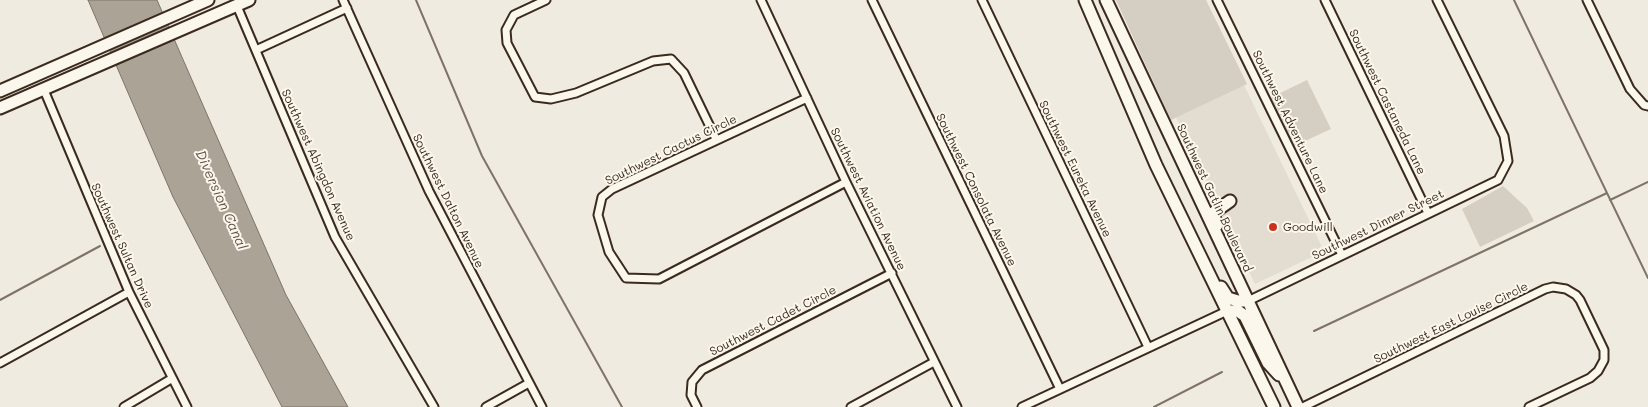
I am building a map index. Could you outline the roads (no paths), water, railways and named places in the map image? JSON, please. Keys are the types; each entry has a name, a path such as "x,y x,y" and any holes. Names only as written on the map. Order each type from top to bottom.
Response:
{"main road":[{"path":"0,91 208,0"},
{"path":"0,108 249,0"},
{"path":"1085,0 1156,165 1274,407"},
{"name":"Southwest Gatlin Boulevard","path":"1106,0 1298,407"},
{"path":"1202,203 1210,206 1224,200 1230,201 1212,215 1234,263 1238,280"},
{"path":"1192,239 1202,249 1225,295 1238,302 1248,301"},
{"path":"1226,311 1238,311 1245,316 1268,363 1286,381"}],"street":[{"name":"Southwest Dalton Avenue","path":"343,0 429,191 542,407"},
{"path":"546,0 514,15 506,30 507,43 535,97 551,99 576,93 653,61 671,59 684,72 716,139"},
{"name":"Southwest Aviation Avenue","path":"761,0 846,182 957,407"},
{"name":"Southwest Consolata Avenue","path":"872,0 1060,389"},
{"name":"Southwest Eureka Avenue","path":"982,0 1148,347"},
{"name":"Southwest Adventure Lane","path":"1217,0 1342,255"},
{"name":"Southwest Castaneda Lane","path":"1325,0 1428,213"},
{"name":"Southwest Dinner Street","path":"1248,301 1498,180 1508,161 1504,136 1437,0"},
{"path":"1587,0 1630,89 1646,106"},
{"name":"Southwest Abingdon Avenue","path":"237,6 336,237 434,407"},
{"path":"256,50 347,8"},
{"name":"Southwest Sultan Drive","path":"44,90 129,292 171,379 187,407"},
{"name":"Southwest Cactus Circle","path":"807,98 612,189 602,197 598,216 609,252 626,278 658,279 846,182"},
{"name":"Southwest Cadet Circle","path":"697,407 691,395 692,382 702,370 892,273"},
{"name":"Southwest East Louise Circle","path":"1303,407 1545,290 1559,287 1576,295 1594,327 1605,355 1598,371 1590,378 1529,407"},
{"path":"0,363 129,292"},
{"path":"1022,407 1226,311"},
{"path":"851,407 934,362"},
{"path":"124,407 171,379"},
{"path":"486,407 529,383"}],"water":[{"name":"Diversion Canal","path":"88,0 157,0 286,295 348,407 282,407 173,197"}],"waterway":[{"path":"416,0 482,156 622,407"},
{"path":"1514,0 1648,278"},
{"path":"1610,200 1648,182"},
{"path":"1314,331 1607,193"},
{"path":"0,300 100,246"},
{"path":"1154,407 1222,372"}],"place":[{"name":"Goodwill","path":"1273,227"}]}
